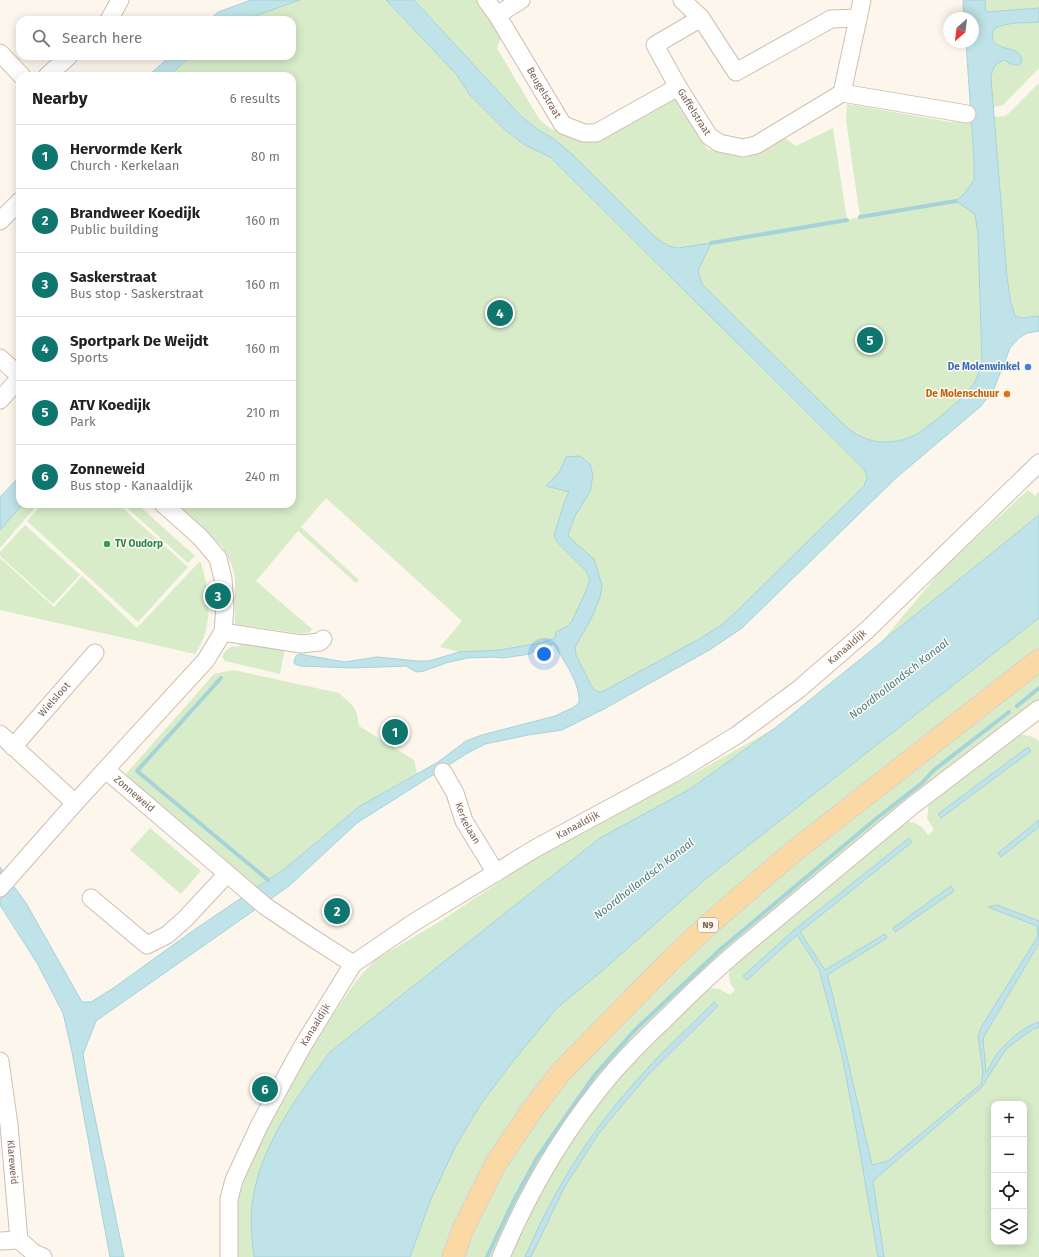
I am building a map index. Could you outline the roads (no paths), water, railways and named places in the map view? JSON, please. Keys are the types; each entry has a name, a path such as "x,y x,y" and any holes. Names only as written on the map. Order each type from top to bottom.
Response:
{"main road":[{"name":"N9","path":"453,1257 463,1229 495,1165 540,1099 561,1072 671,960 707,926 788,856 1039,660"}],"street":[{"path":"111,16 120,0"},
{"name":"Beugelstraat","path":"486,0 497,15 563,125 573,130 584,133 596,133 678,87"},
{"path":"497,15 521,0"},
{"path":"682,0 701,18 736,72 831,19 858,18"},
{"path":"862,0 842,93 967,114"},
{"name":"Gaffelstraat","path":"701,18 655,45 678,87 709,136 719,143 743,148 756,145 842,93"},
{"path":"0,53 18,72"},
{"path":"51,72 65,60"},
{"path":"0,221 16,205"},
{"path":"0,358 16,373"},
{"path":"0,400 16,382"},
{"name":"Kanaaldijk","path":"229,1257 229,1199 234,1180 260,1124 292,1066 353,964 413,923 536,848 687,766 737,735 793,694 866,630 1039,463"},
{"path":"0,888 75,803 206,660 223,632 225,607 224,586 218,558 200,537 168,508"},
{"path":"223,632 302,644 320,642 323,639"},
{"name":"Wielsloot","path":"13,747 95,653"},
{"path":"501,1257 536,1184 556,1150 598,1092 630,1053 713,972 735,953 912,806 1039,709"},
{"path":"0,734 75,803"},
{"name":"Zonneweid","path":"106,770 265,906 308,936 353,964"},
{"name":"Kerkelaan","path":"443,772 455,793 464,821 496,873"},
{"path":"91,898 147,946 167,935 185,920 227,874"},
{"name":"Klareweid","path":"0,1061 9,1125 18,1240"},
{"path":"0,1241 18,1240 34,1253 43,1257"}],"water":[{"path":"251,0 300,0 255,16 214,16 218,12"},
{"path":"386,0 414,0 521,116 537,129 554,139 574,156 655,237 668,246 678,248 711,243 698,271 702,284 846,426 865,439 887,442 899,441 915,435 947,411 964,395 975,382 982,362 978,234 975,214 956,201 964,194 974,180 974,159 966,48 979,48 979,12 964,12 963,0 985,0 986,12 1039,8 1039,22 1008,24 997,27 994,30 992,36 996,44 1017,52 1022,58 1021,63 1017,65 1004,60 998,63 993,69 991,78 1007,277 1011,303 1015,316 1022,318 1039,316 1039,331 1027,333 1019,338 1010,348 993,391 980,407 896,478 742,628 711,649 604,709 562,730 485,744 466,754 357,823 289,886 96,1021 83,1054 124,1257 110,1257 72,1052 63,1013 37,963 0,905 0,867 26,903 82,1002 91,1002 112,989 194,930 287,867 360,806 438,762 466,741 482,735 555,716 579,703 579,696 574,680 554,644 540,647 530,654 503,658 467,658 416,672 406,666 353,668 300,666 294,662 296,656 299,654 345,662 377,657 429,661 459,652 500,650 540,643 555,638 556,632 566,627 572,621 590,579 586,571 557,542 554,535 569,492 546,486 560,471 566,457 580,456 590,464 593,475 590,492 575,516 568,535 594,559 602,585 600,597 592,617 575,647 576,655 592,687 596,691 602,692 701,638 723,624 864,486 867,478 865,470 550,157 525,145 505,130 469,94 457,75"},
{"path":"166,60 187,60 173,72 152,72"},
{"path":"16,480 16,508 19,508 0,530 0,497"},
{"name":"Noordhollandsch Kanaal","path":"1039,515 1039,618 708,877 602,971 558,1007 514,1060 481,1104 455,1147 431,1199 410,1257 254,1257 251,1211 262,1163 292,1105 330,1052 600,838 690,789 775,728"},
{"path":"1028,747 1031,751 941,818 938,814"},
{"path":"1039,820 1039,827 1001,857 998,853"},
{"path":"909,838 912,842 800,932 825,970 885,934 887,938 827,975 872,1165 888,1161 981,1084 983,1072 978,1036 982,1026 1038,936 1037,926 988,907 997,905 1039,921 1039,943 983,1038 986,1073 995,1056 1010,1040 1033,1024 1039,1022 1039,1027 1033,1029 1006,1049 981,1088 873,1181 884,1257 878,1257 842,1055 819,969 797,935 747,980 743,976 794,930"},
{"path":"951,886 954,891 895,932 893,928"},
{"path":"714,1002 718,1006 646,1077 599,1133 564,1188 531,1257 525,1257 545,1214 581,1151 595,1132 635,1082"}],"waterway":[{"path":"860,217 956,201"},
{"path":"711,243 847,220"},
{"path":"221,678 137,771 268,880"},
{"path":"1017,706 1039,688"},
{"path":"487,1257 513,1202 537,1158 594,1076 634,1031 722,948 877,818 922,783 934,770 1009,712"}],"place":[{"name":"Sportpark De Weijdt","path":"500,313"},
{"name":"ATV Koedijk","path":"870,340"},
{"name":"De Molenwinkel","path":"1028,367"},
{"name":"De Molenschuur","path":"1007,394"},
{"name":"TV Oudorp","path":"107,544"},
{"name":"Saskerstraat","path":"218,596"},
{"name":"Hervormde Kerk","path":"395,732"},
{"name":"Brandweer Koedijk","path":"337,911"},
{"name":"Zonneweid","path":"265,1089"}]}
